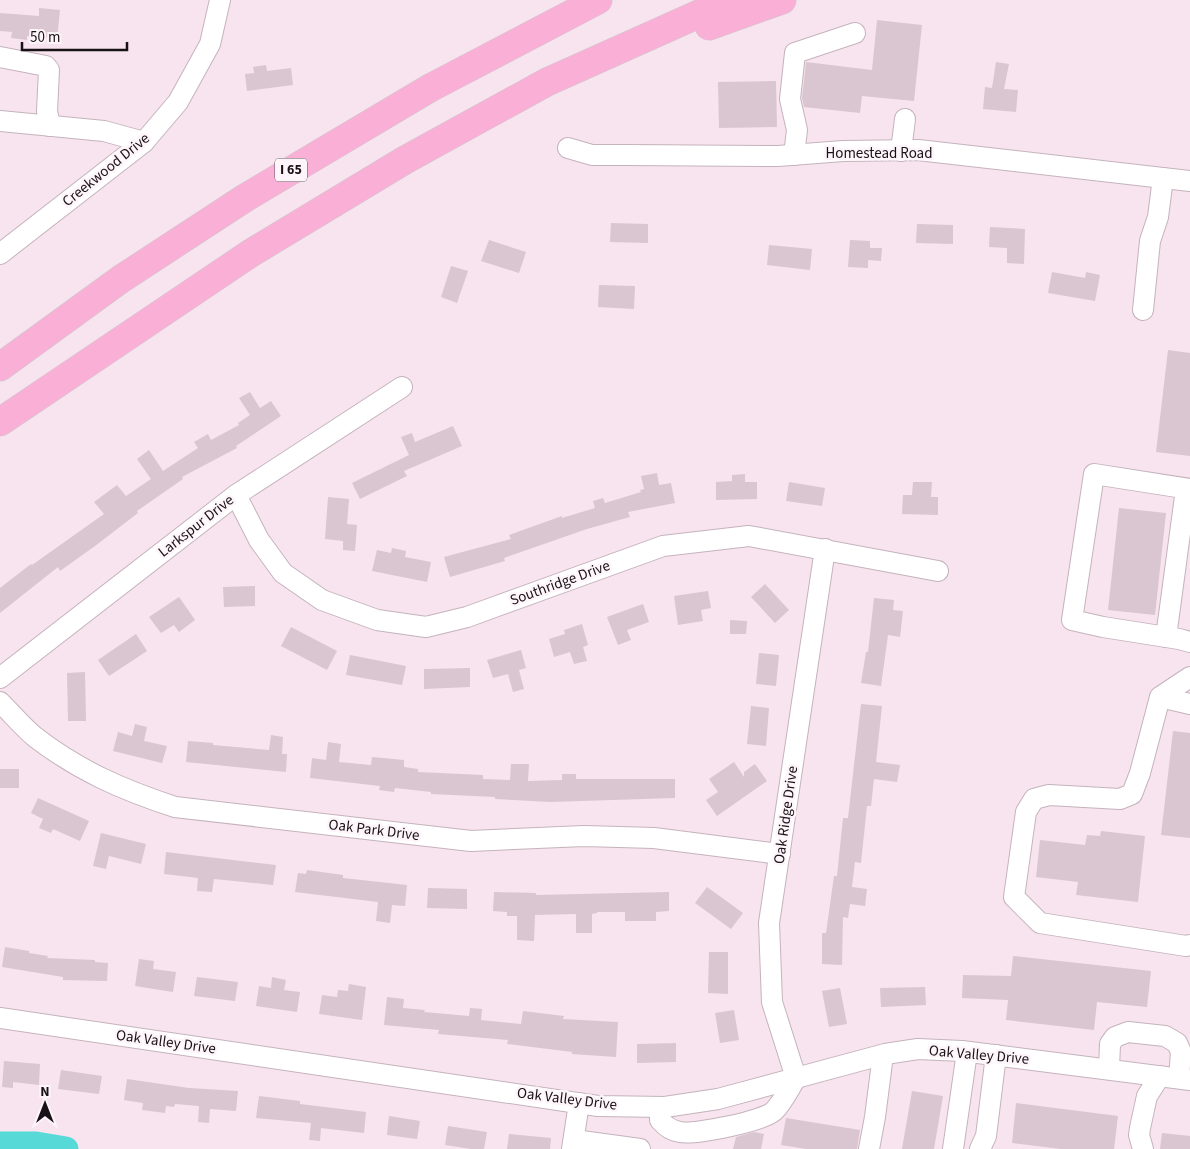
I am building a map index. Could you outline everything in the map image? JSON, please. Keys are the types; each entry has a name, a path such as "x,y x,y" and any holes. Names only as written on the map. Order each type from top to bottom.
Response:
{"highway":[{"name":"I 65","path":"0,367 121,279 245,198 430,88 598,0"},
{"path":"0,422 251,253 405,160 547,82 730,0"},
{"path":"547,82 782,0"}],"street":[{"name":"Creekwood Drive","path":"0,254 144,142 178,102 210,44 220,0"},
{"path":"794,155 797,130 790,98 795,53 855,33"},
{"path":"0,57 24,60 46,66 49,70 47,111 50,126"},
{"path":"901,151 905,119"},
{"path":"0,121 104,131 144,142"},
{"name":"Homestead Road","path":"568,148 592,155 794,155 843,151 918,150 1190,181"},
{"path":"1143,310 1150,241 1158,216 1163,178"},
{"name":"Larkspur Drive","path":"0,678 236,495 402,387"},
{"path":"1166,637 1188,489 1094,474 1072,620 1190,642"},
{"name":"Southridge Drive","path":"236,495 258,540 284,574 322,600 377,620 426,627 467,618 663,546 748,536 938,571"},
{"name":"Oak Ridge Drive","path":"796,1078 772,1002 769,922 825,549"},
{"path":"1190,677 1160,697 1140,773 1132,794 1120,799 1049,795 1034,799 1026,812 1014,897 1040,923 1186,946 1190,945"},
{"path":"1160,697 1190,704"},
{"name":"Oak Park Drive","path":"0,702 34,736 78,767 136,794 175,807 471,841 584,836 654,838 780,854"},
{"name":"Oak Valley Drive","path":"0,1018 598,1106 660,1107 718,1099 883,1055 918,1049 996,1055 1185,1079"},
{"path":"1109,1069 1110,1044 1115,1037 1128,1032 1165,1036 1177,1043 1181,1052 1185,1079"},
{"path":"953,1149 967,1052"},
{"path":"869,1149 883,1055"},
{"path":"980,1149 986,1136 996,1055"},
{"path":"1143,1149 1139,1136 1147,1096 1160,1076"},
{"path":"660,1107 660,1120 667,1127 680,1132 699,1132 761,1119 774,1112 796,1078"},
{"path":"579,1103 573,1144 640,1149"}],"building":[{"path":"39,8 60,10 57,39 27,36 27,40 11,38 12,32 0,31 0,13 39,16"},
{"path":"877,20 922,25 914,101 862,96 860,113 804,107 802,98 806,62 872,70"},
{"path":"996,62 1009,64 1004,89 1018,90 1016,112 983,109 985,87 992,88"},
{"path":"266,65 267,71 291,68 293,85 247,91 245,74 254,73 253,67"},
{"path":"776,81 777,127 719,128 718,82"},
{"path":"611,223 648,224 648,243 610,242"},
{"path":"917,224 953,225 953,244 916,243"},
{"path":"990,227 1025,229 1024,264 1007,263 1007,248 989,247"},
{"path":"489,240 526,252 519,273 481,261"},
{"path":"850,240 870,241 870,248 882,248 881,261 868,260 868,268 848,267"},
{"path":"769,245 812,249 810,270 767,265"},
{"path":"451,266 468,271 457,303 441,297"},
{"path":"1052,272 1085,278 1086,272 1100,275 1095,301 1048,293"},
{"path":"599,285 635,286 634,309 598,307"},
{"path":"1168,350 1190,353 1190,456 1156,452"},
{"path":"250,392 260,408 271,401 281,416 236,446 237,448 182,477 183,479 137,511 138,513 95,546 60,571 58,567 0,613 0,588 31,564 104,514 94,502 117,485 126,496 151,479 137,459 149,450 163,471 198,448 194,442 208,434 211,440 239,425 238,423 250,415 239,398"},
{"path":"453,426 462,446 404,471 407,476 360,499 352,483 409,455 401,437 412,433 415,442"},
{"path":"657,473 659,485 671,483 675,503 628,512 630,517 587,529 504,558 505,561 450,577 444,557 511,539 509,535 562,516 562,518 595,508 593,501 603,498 605,503 641,492 640,490 644,489 641,476"},
{"path":"745,474 745,482 757,482 757,499 716,500 716,482 732,481 732,475"},
{"path":"789,482 825,488 822,506 786,501"},
{"path":"913,482 932,482 931,497 938,497 938,515 902,514 903,495 912,495"},
{"path":"328,497 349,499 347,524 357,525 355,551 343,550 343,541 325,539"},
{"path":"1119,508 1166,513 1155,615 1108,610"},
{"path":"392,548 406,551 405,557 431,562 427,582 372,571 377,550 391,553"},
{"path":"765,584 789,610 775,623 751,597"},
{"path":"255,586 255,606 224,607 223,587"},
{"path":"708,591 711,608 701,610 703,621 678,625 674,596"},
{"path":"179,597 195,620 179,632 174,625 161,633 149,617"},
{"path":"874,598 894,600 893,610 903,611 900,637 888,635 881,686 861,683 866,652 868,652"},
{"path":"643,604 649,622 627,630 631,640 618,645 607,617"},
{"path":"730,620 747,621 746,634 730,634"},
{"path":"582,624 588,645 583,647 587,661 574,664 570,652 554,657 549,639 565,634 564,630"},
{"path":"291,627 337,651 327,670 281,646"},
{"path":"136,634 147,651 109,676 98,660"},
{"path":"521,650 526,668 519,670 524,689 513,692 508,674 493,678 487,660"},
{"path":"759,653 779,655 776,686 756,684"},
{"path":"350,655 406,666 402,685 346,675"},
{"path":"470,668 470,687 424,689 424,669"},
{"path":"85,672 86,721 68,721 67,673"},
{"path":"861,704 882,706 876,762 900,765 897,782 874,779 871,806 867,806 861,863 855,862 852,887 867,889 865,906 850,904 848,918 843,917 842,965 822,964 822,933 826,933 834,876 837,876 843,818 848,818"},
{"path":"751,706 769,708 766,746 747,744"},
{"path":"135,724 147,727 144,741 167,746 162,763 113,751 118,732 132,736"},
{"path":"1173,731 1190,733 1190,838 1161,835"},
{"path":"271,735 283,737 282,754 287,754 286,772 186,762 188,741 269,750"},
{"path":"328,742 341,744 339,762 371,765 372,757 404,760 404,767 418,769 418,772 483,775 483,779 510,780 511,764 529,764 528,781 562,780 562,774 576,774 576,779 675,779 675,798 550,802 495,799 495,797 431,794 431,792 395,788 394,792 379,790 380,786 310,778 312,758 326,760"},
{"path":"734,762 744,777 744,772 755,764 767,781 717,816 706,800 718,792 709,779"},
{"path":"0,769 19,769 19,788 0,788"},
{"path":"38,798 89,821 80,841 53,829 51,833 39,828 43,819 31,813"},
{"path":"1101,831 1145,836 1138,902 1076,895 1078,882 1036,877 1040,840 1085,845 1087,835 1100,836"},
{"path":"101,833 146,844 141,864 109,856 106,869 93,866"},
{"path":"166,852 276,865 273,885 214,879 212,892 197,891 198,878 164,874"},
{"path":"307,870 343,875 343,878 407,885 405,906 392,905 390,923 376,921 378,902 295,892 298,873 306,874"},
{"path":"707,887 743,913 731,929 695,903"},
{"path":"428,888 467,889 467,909 427,908"},
{"path":"494,892 536,893 536,895 669,892 669,911 656,912 656,921 625,921 625,912 597,912 592,914 592,933 576,933 576,914 535,915 534,941 517,940 517,916 507,916 507,912 493,911"},
{"path":"5,947 48,956 47,958 95,960 95,962 108,963 107,981 63,980 63,977 2,967"},
{"path":"709,952 728,952 728,994 708,993"},
{"path":"1013,956 1151,971 1147,1007 1097,1002 1094,1030 1006,1020 1008,1000 962,998 963,975 1011,976"},
{"path":"139,959 154,961 153,969 176,972 173,992 135,986"},
{"path":"197,977 238,982 235,1001 194,996"},
{"path":"272,977 286,980 284,990 300,992 297,1012 256,1006 259,986 271,988"},
{"path":"349,984 366,987 362,1020 319,1014 322,995 337,997 338,990 348,991"},
{"path":"925,987 926,1005 881,1007 880,988"},
{"path":"840,988 847,1024 829,1027 822,991"},
{"path":"387,997 404,999 403,1008 425,1010 424,1012 469,1016 470,1008 482,1009 481,1020 521,1024 523,1011 564,1016 563,1019 618,1022 616,1057 572,1054 572,1052 507,1044 508,1040 438,1034 439,1030 384,1025"},
{"path":"734,1010 739,1040 720,1043 715,1013"},
{"path":"676,1043 676,1062 637,1063 637,1044"},
{"path":"4,1061 40,1064 39,1085 13,1082 13,1088 2,1087"},
{"path":"61,1070 102,1076 99,1094 58,1089"},
{"path":"127,1079 189,1088 238,1091 236,1111 210,1109 209,1123 198,1122 199,1106 175,1104 174,1107 166,1106 165,1113 142,1110 143,1103 124,1100"},
{"path":"912,1091 943,1096 934,1149 902,1149"},
{"path":"259,1096 300,1101 300,1104 366,1112 364,1133 321,1128 320,1141 309,1140 311,1123 256,1118"},
{"path":"1016,1103 1118,1116 1114,1149 1061,1149 1012,1143"},
{"path":"389,1116 420,1121 417,1139 387,1135"},
{"path":"786,1118 860,1130 857,1149 806,1149 781,1145"},
{"path":"448,1126 487,1132 484,1149 445,1145"},
{"path":"754,1132 764,1134 761,1149 733,1149 736,1137"},
{"path":"1162,1133 1190,1136 1190,1149 1160,1149"},
{"path":"509,1134 551,1138 550,1149 507,1149"}],"waterway":[{"path":"0,1144 36,1144 66,1149"}]}
